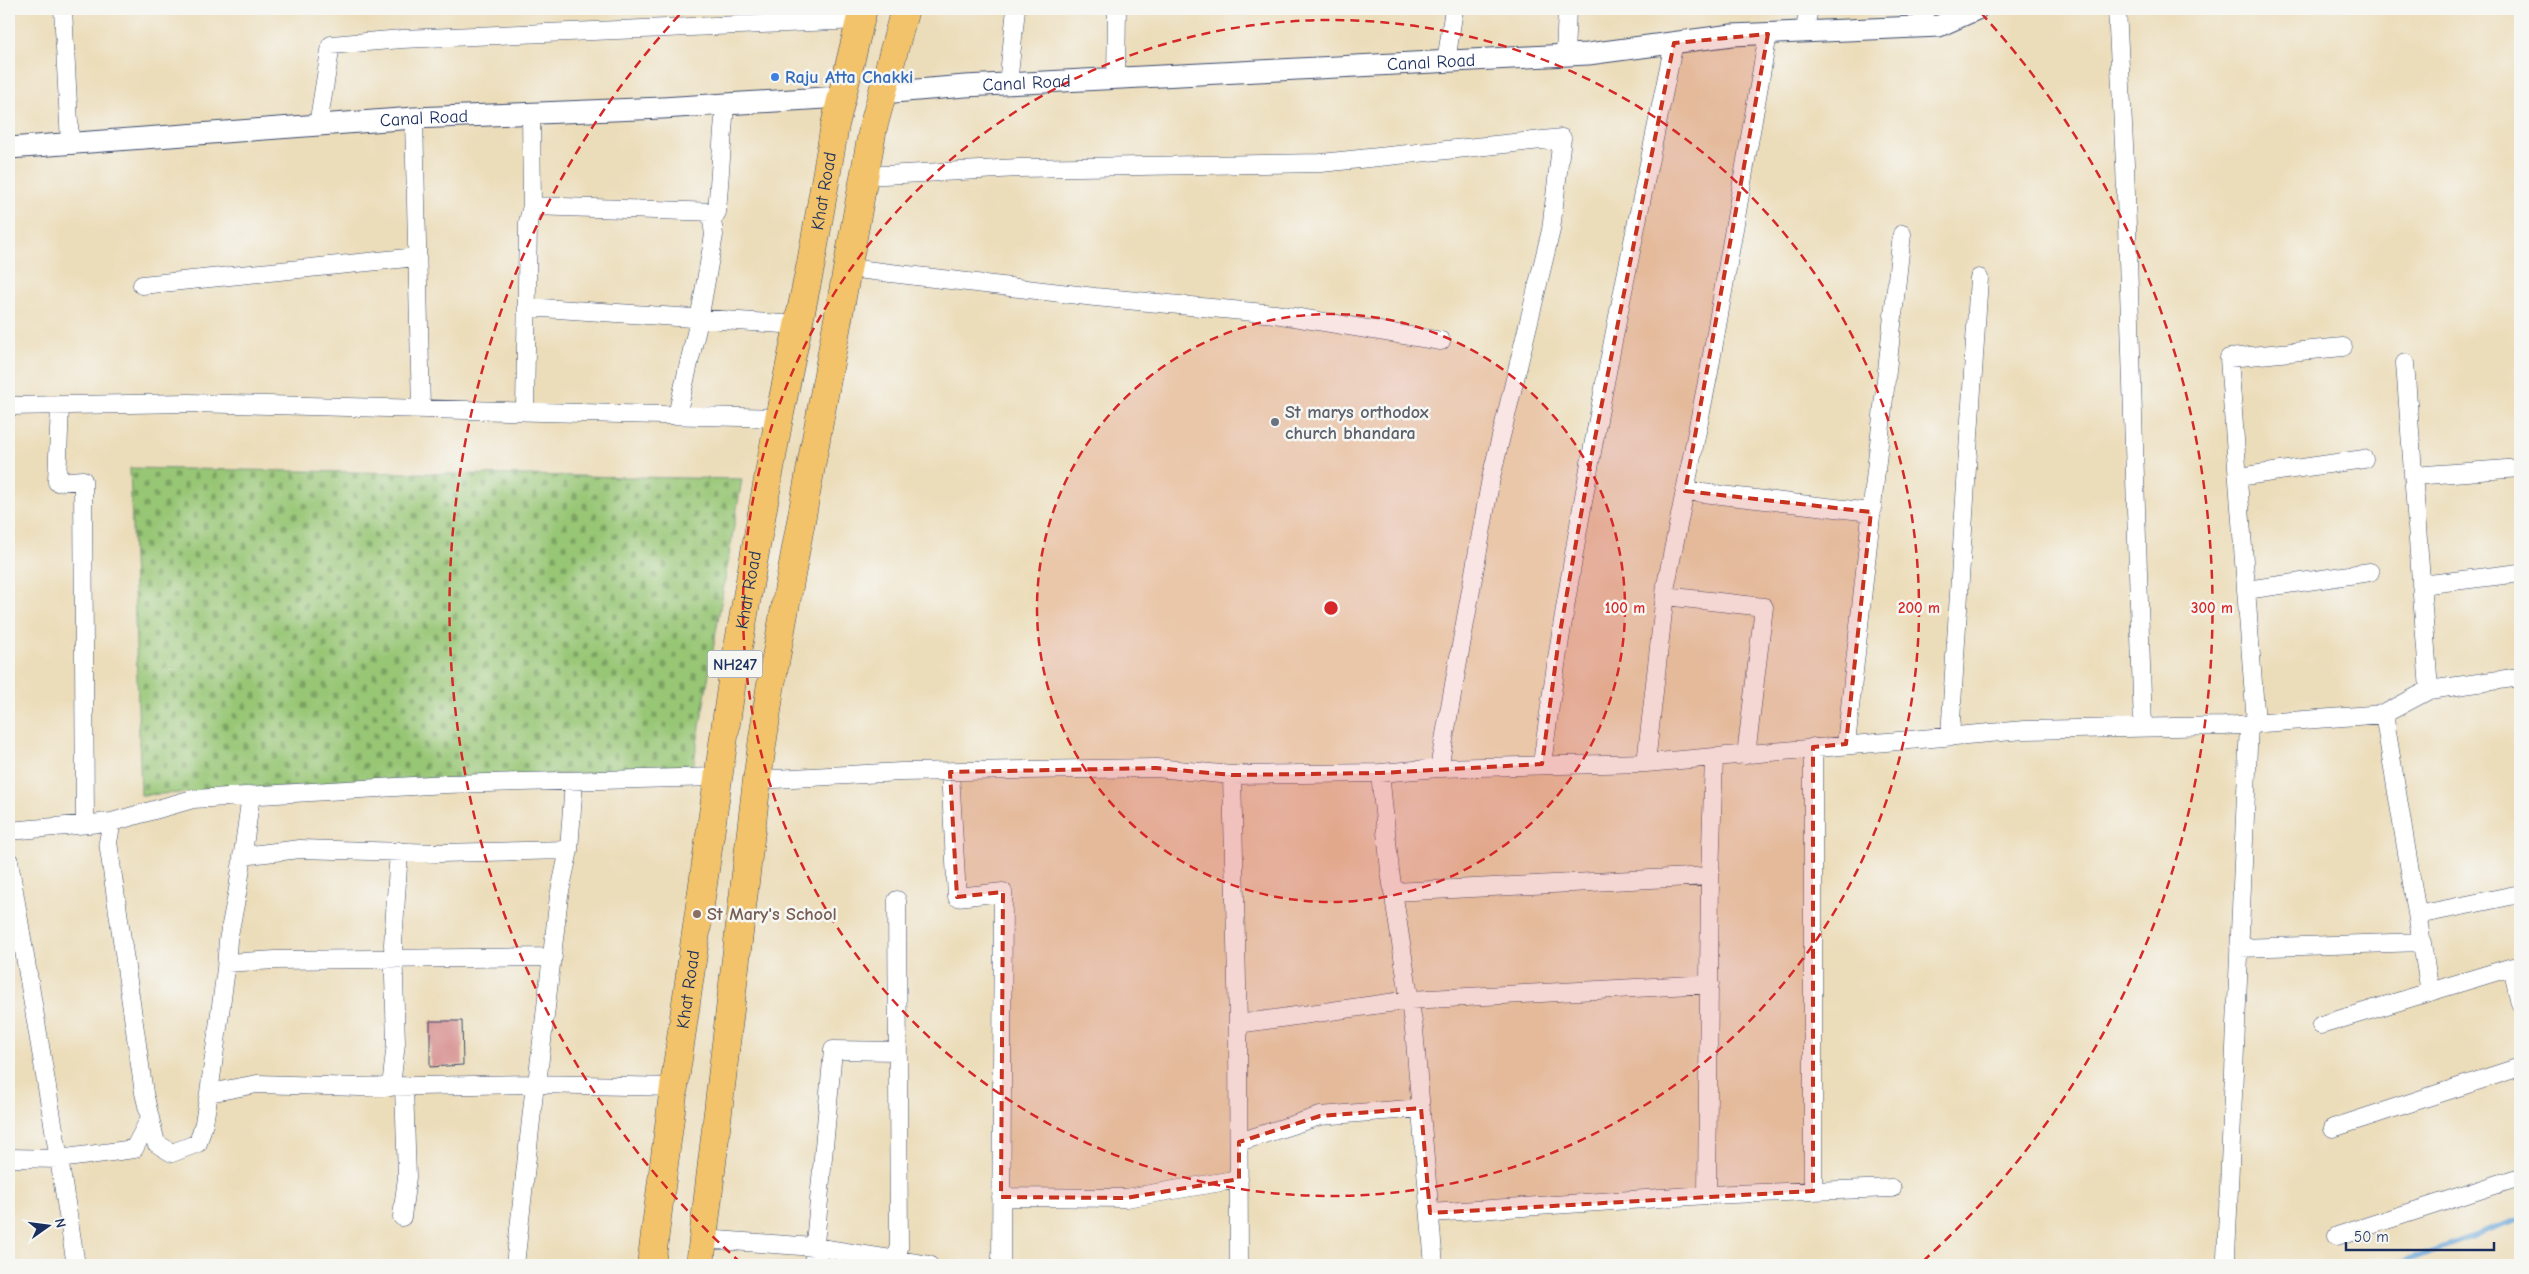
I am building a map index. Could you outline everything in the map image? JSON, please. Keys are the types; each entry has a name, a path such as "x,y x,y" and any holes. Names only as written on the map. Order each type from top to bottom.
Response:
{"highway":[{"name":"NH247","path":"700,1265 757,780 770,690 864,176 882,93 905,9"},
{"name":"Khat Road","path":"651,1265 716,778 779,418 840,97 861,17"},
{"path":"840,97 882,93"},
{"path":"716,778 757,780"}],"street":[{"path":"63,9 70,144"},
{"path":"1008,84 1016,9"},
{"path":"1116,79 1117,9"},
{"path":"1446,62 1454,9"},
{"path":"1565,55 1567,9"},
{"path":"1804,33 1809,9"},
{"name":"Canal Road","path":"882,93 1008,84 1565,55 1732,35 1804,33 1923,18 1939,26 1977,9"},
{"path":"2117,9 2126,174 2143,728"},
{"path":"318,125 332,45 412,39 861,17"},
{"path":"1646,763 1665,596 1709,372 1768,34"},
{"path":"1542,764 1559,638 1592,453 1674,43"},
{"name":"Canal Road","path":"9,148 414,118 840,97"},
{"path":"677,415 699,320 714,235 712,220 717,212 725,104"},
{"path":"525,411 528,222 532,206 531,113"},
{"path":"414,118 421,409"},
{"path":"864,176 1019,168 1321,163 1562,138 1551,230 1490,478 1439,768"},
{"path":"532,206 717,212"},
{"path":"1846,744 1902,234"},
{"path":"142,284 417,256"},
{"path":"848,268 1085,296 1275,314 1441,340"},
{"path":"1950,736 1979,278"},
{"path":"528,307 699,320 798,325"},
{"path":"2226,1257 2239,948 2252,724 2246,590 2229,358 2343,348"},
{"path":"2405,362 2429,690"},
{"path":"9,406 189,403 779,418"},
{"path":"60,405 57,482 83,480 85,824"},
{"path":"2238,478 2364,460"},
{"path":"2413,476 2520,468"},
{"path":"1685,491 1871,512"},
{"path":"2246,590 2370,572"},
{"path":"2421,585 2520,572"},
{"path":"1665,596 1764,607 1746,755"},
{"path":"757,780 950,772 1156,768 1232,775 1380,774 1439,768 1542,764 1646,763 1846,744 2024,730 2252,724 2384,714 2429,690 2520,677"},
{"path":"2384,714 2430,992"},
{"path":"1813,747 1813,1191"},
{"path":"1707,1195 1710,876 1714,758"},
{"path":"950,772 957,896 1002,892 1001,1265"},
{"path":"1380,774 1393,892 1410,1000 1434,1265"},
{"path":"1232,775 1238,1024 1239,1265"},
{"path":"9,831 112,822 193,799 446,784 716,778"},
{"path":"515,1265 559,896 569,850 574,781"},
{"path":"112,822 108,842 144,1093 156,1143 172,1153 198,1143 204,1123 227,963 228,940 238,888 250,795"},
{"path":"242,856 300,849 440,853 569,850"},
{"path":"399,851 394,914 394,960 398,1087 407,1177 402,1217"},
{"path":"9,861 76,1265"},
{"path":"1393,892 1710,876"},
{"path":"2418,915 2520,894"},
{"path":"896,1259 899,1248 897,900"},
{"path":"2239,948 2422,942"},
{"path":"227,963 275,960 553,957"},
{"path":"2322,1024 2512,968 2520,1003"},
{"path":"1238,1024 1410,1000 1710,984"},
{"path":"813,1265 832,1050 897,1051"},
{"path":"2332,1128 2520,1067"},
{"path":"209,1093 256,1084 398,1087 536,1084 674,1087"},
{"path":"1239,1142 1320,1116 1421,1108"},
{"path":"9,1158 59,1159 134,1149 150,1118"},
{"path":"2336,1236 2520,1177"},
{"path":"1001,1198 1126,1198 1239,1179"},
{"path":"1430,1213 1707,1195 1892,1188"},
{"path":"703,1239 814,1248 929,1265"}],"highlighted area":[{"path":"1768,34 1685,491 1871,512 1846,744 1813,747 1813,1191 1430,1213 1421,1108 1320,1116 1239,1142 1239,1179 1126,1198 1001,1197 1003,892 957,897 950,772 1156,768 1232,775 1380,773 1542,764 1559,638 1592,453 1674,43"}],"green space":[{"path":"130,468 742,479 693,768 141,795"}],"building":[{"path":"430,1021 462,1021 463,1065 430,1067"}],"waterway":[{"path":"2395,1265 2520,1219"}],"place":[{"name":"Raju Atta Chakki","path":"775,77"},
{"name":"St marys orthodox church bhandara","path":"1275,422"},
{"name":"St Mary's School","path":"697,914"}]}
